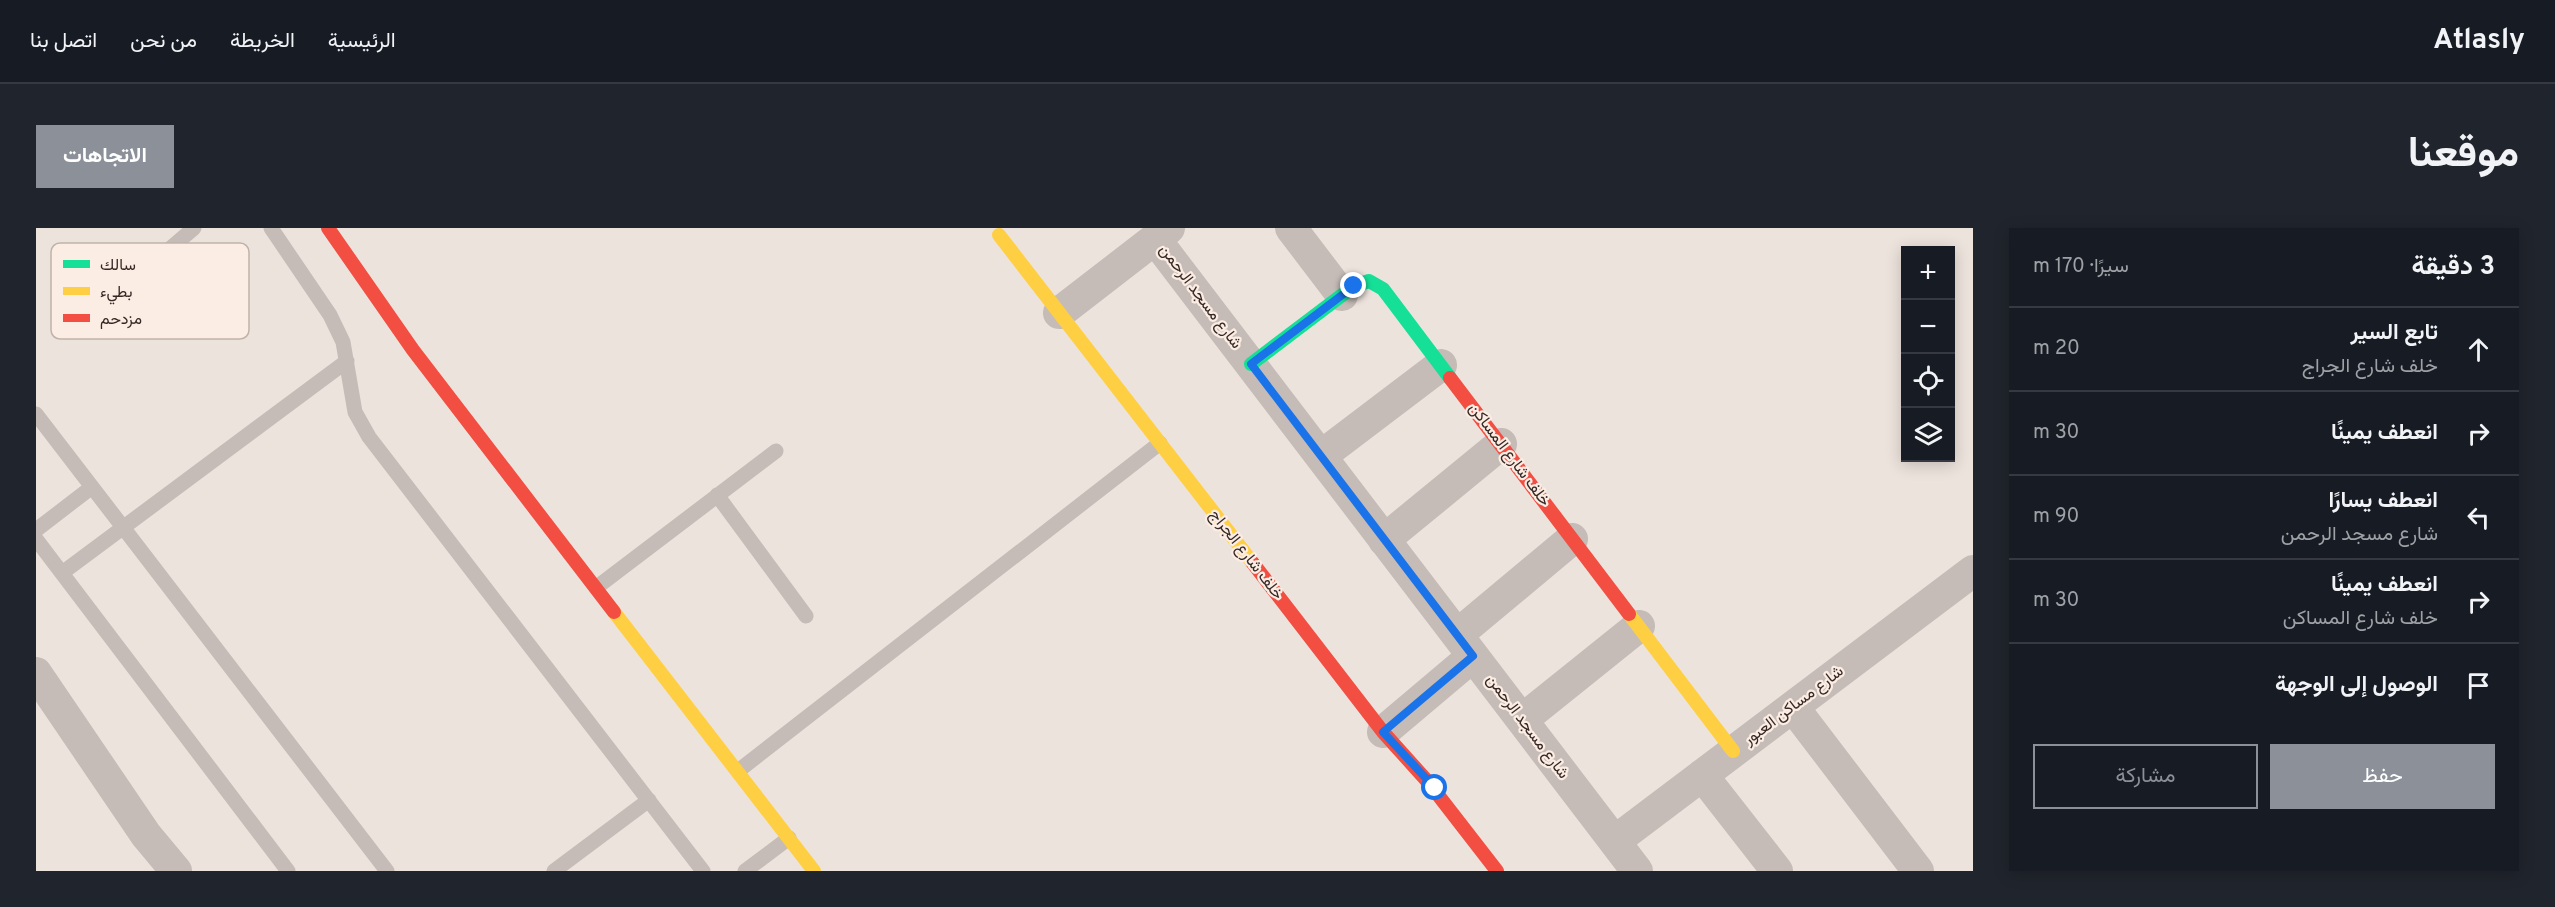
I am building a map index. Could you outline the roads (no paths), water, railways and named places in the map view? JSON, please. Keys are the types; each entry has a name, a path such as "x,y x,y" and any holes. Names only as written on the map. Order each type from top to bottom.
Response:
{"street":[{"path":"328,228 413,350 814,871"},
{"path":"1291,228 1342,295"},
{"path":"1059,313 1162,233"},
{"name":"شارع مسجد الرحمن","path":"1162,233 1251,364 1637,871"},
{"name":"خلف شارع الجراج","path":"999,235 1383,732 1435,788 1497,871"},
{"name":"خلف شارع المساكن","path":"1251,364 1361,282 1377,284 1383,288 1733,751"},
{"path":"1321,456 1441,365"},
{"path":"1384,540 1501,444"},
{"path":"1383,732 1465,645 1572,539"},
{"name":"شارع مساكن العبور","path":"1615,841 1973,571"},
{"path":"1522,720 1639,626"},
{"path":"36,673 146,835 176,871"},
{"path":"1793,707 1918,871"},
{"path":"1702,775 1777,871"}],"lane":[{"path":"177,243 194,228"},
{"path":"271,228 330,315 343,342 355,412 369,437 703,871"},
{"path":"62,573 347,361"},
{"path":"36,414 387,871"},
{"path":"738,771 1160,443"},
{"path":"597,587 776,451"},
{"path":"36,530 92,487"},
{"path":"717,495 806,616"},
{"path":"36,539 288,871"},
{"path":"554,871 649,800"},
{"path":"745,871 789,838"}]}
